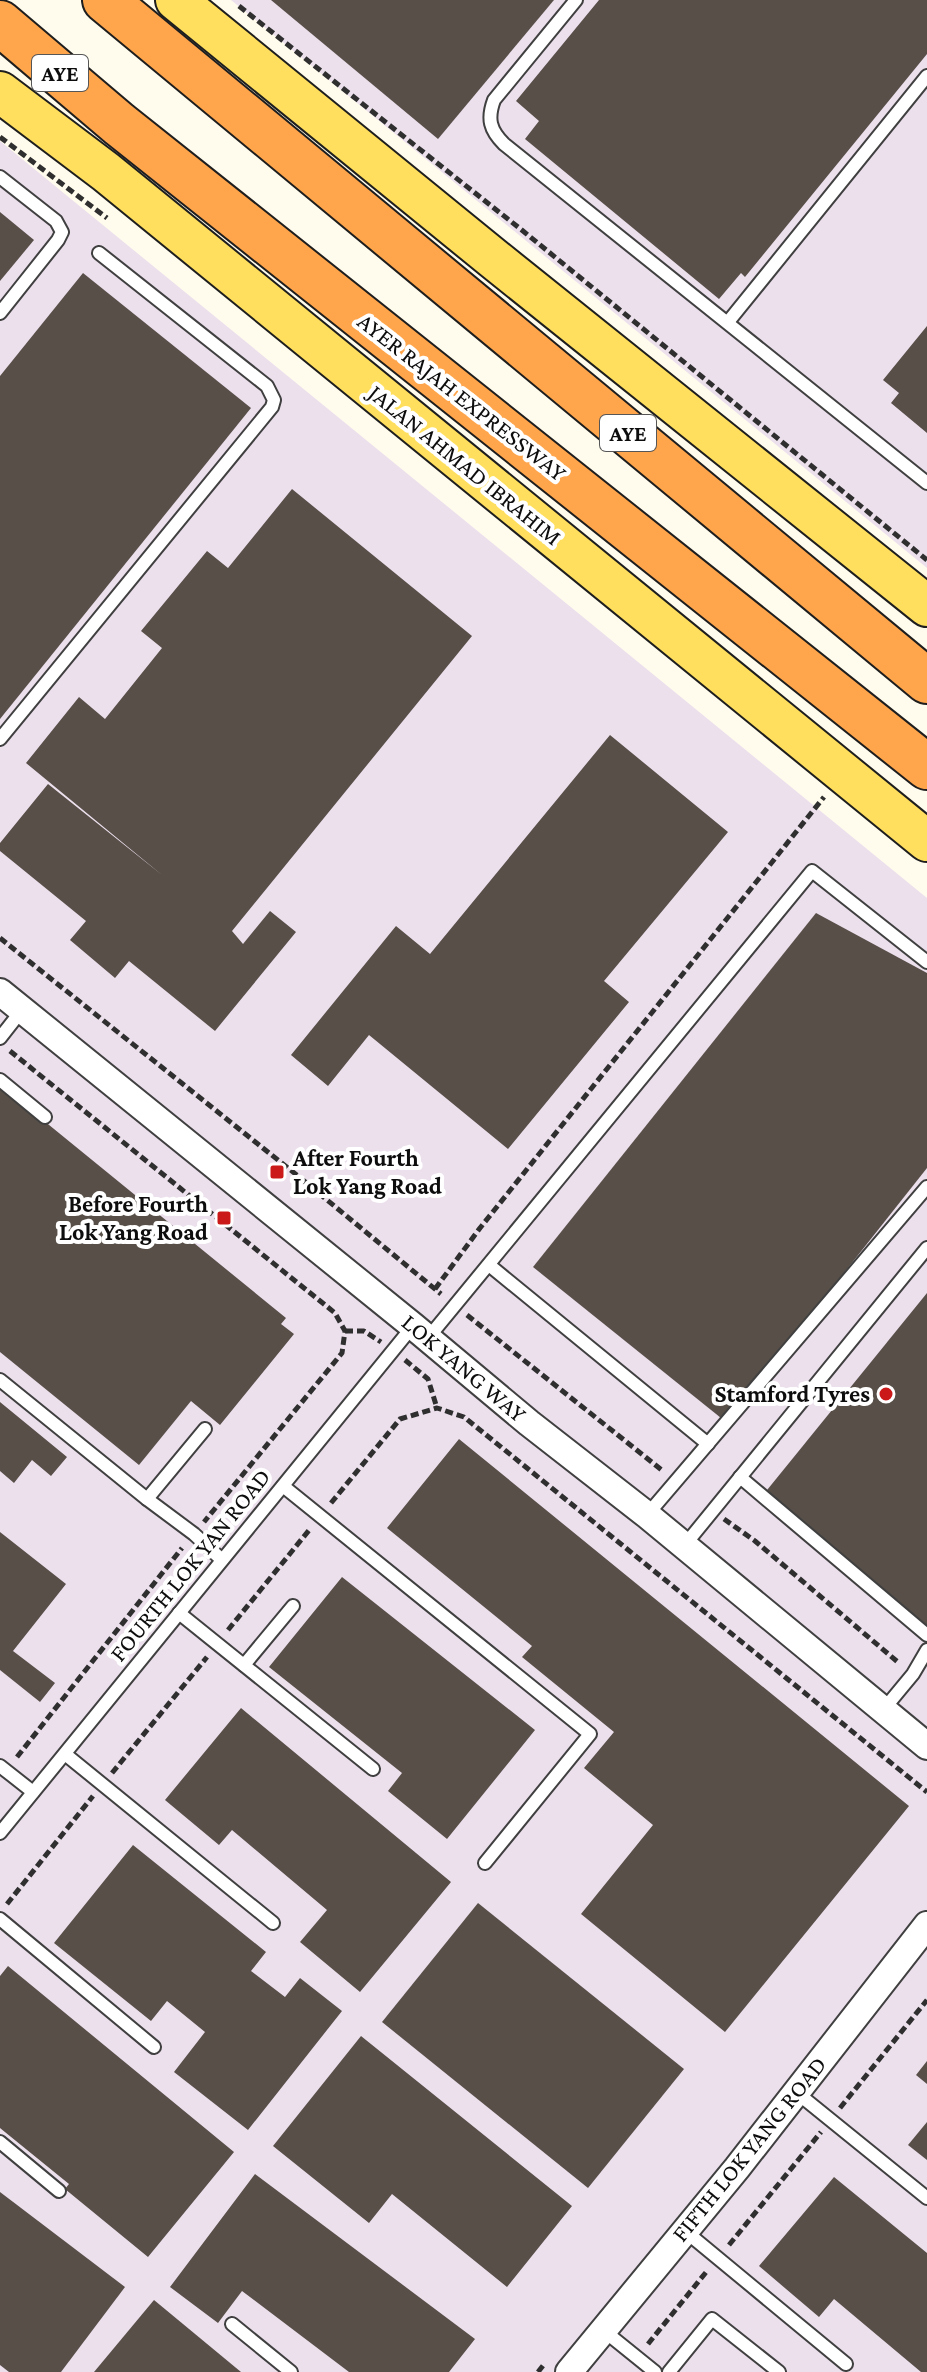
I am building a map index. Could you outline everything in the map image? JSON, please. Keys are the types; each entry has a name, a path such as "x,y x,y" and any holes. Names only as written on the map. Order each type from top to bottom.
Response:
{"highway":[{"name":"AYE","path":"105,0 927,681"},
{"name":"AYER RAJAH EXPRESSWAY","path":"0,23 119,124 927,767"},
{"path":"0,59 82,115 119,124"}],"main road":[{"path":"176,0 927,606"},
{"name":"JALAN AHMAD IBRAHIM","path":"0,92 106,172 927,841"}],"street":[{"name":"LOK YANG WAY","path":"0,992 529,1423 647,1515 927,1746"},
{"name":"FIFTH LOK YANG ROAD","path":"569,2372 927,1925"}],"lane":[{"path":"576,0 494,100 488,115 493,133 927,483"},
{"path":"728,322 927,76"},
{"path":"0,177 56,221 62,232 0,313"},
{"path":"0,739 272,407 274,400 267,386 99,253"},
{"name":"FOURTH LOK YAN ROAD","path":"0,1833 283,1486 421,1332 489,1265 812,871 927,962"},
{"path":"0,1041 22,1010"},
{"path":"0,1080 45,1117"},
{"path":"647,1515 927,1187"},
{"path":"684,1546 927,1248"},
{"path":"489,1265 708,1444"},
{"path":"0,1380 194,1534 222,1560"},
{"path":"147,1499 205,1429"},
{"path":"740,1477 927,1635"},
{"path":"283,1486 590,1734 485,1863"},
{"path":"244,1665 293,1606"},
{"path":"179,1613 373,1769"},
{"path":"884,1709 913,1674 927,1650"},
{"path":"65,1754 273,1923"},
{"path":"3,1768 33,1792"},
{"path":"0,1919 154,2047"},
{"path":"796,2092 927,2198"},
{"path":"0,2142 59,2191"},
{"path":"684,2230 846,2364"},
{"path":"669,2372 712,2319 779,2372"},
{"path":"232,2324 291,2372"},
{"path":"603,2330 655,2372"}],"path":[{"path":"232,0 523,231 927,560"},
{"path":"435,1289 480,1228 825,795"},
{"path":"0,1041 335,1313 345,1331 342,1353 3,1768"},
{"path":"637,2358 927,2000"}],"shaded area":[{"path":"231,0 927,0 927,568"},
{"path":"0,141 927,898 927,2372 0,2372"}],"building":[{"path":"271,0 554,0 438,139"},
{"path":"599,0 927,0 927,54 745,277 741,273 719,299 525,139 539,121 516,101"},
{"path":"0,212 34,240 0,281"},
{"path":"83,273 251,408 0,719 0,376"},
{"path":"927,326 927,433 891,403 899,393 883,380"},
{"path":"292,489 472,636 232,931 243,944 270,911 296,932 215,1031 129,961 115,978 70,940 86,921 0,851 0,843 48,784 162,875 26,763 79,697 105,719 162,648 141,631 207,551 228,568"},
{"path":"610,735 728,832 604,981 629,1002 508,1149 369,1035 328,1086 291,1055 396,926 430,954"},
{"path":"816,913 927,973 927,1168 726,1422 533,1267"},
{"path":"0,1085 286,1318 281,1324 294,1334 220,1425 191,1401 139,1465 0,1352"},
{"name":"Stamford Tyres","path":"927,1293 927,1628 763,1495"},
{"path":"0,1402 67,1457 51,1476 32,1460 14,1483 0,1471"},
{"path":"459,1439 909,1806 725,2032 581,1914 653,1825 584,1768 614,1732 522,1657 532,1646 387,1528"},
{"path":"0,1532 66,1584 13,1651 55,1683 40,1702 0,1670"},
{"path":"342,1577 535,1730 447,1839 388,1791 402,1773 269,1667"},
{"path":"241,1708 451,1882 360,1992 300,1942 327,1910 232,1830 219,1845 165,1800"},
{"path":"133,1845 266,1952 251,1971 285,1997 300,1978 342,2011 248,2130 174,2072 205,2032 167,2001 151,2021 54,1943"},
{"path":"478,1903 684,2069 588,2188 382,2022"},
{"path":"8,1966 234,2152 148,2257 65,2189 69,2184 0,2128 0,1976"},
{"path":"361,2036 572,2206 507,2287 392,2194 369,2223 273,2146"},
{"path":"927,2061 927,2084 916,2075"},
{"path":"927,2122 927,2160 908,2145"},
{"path":"255,2174 475,2339 449,2372 349,2372 242,2291 218,2323 170,2287"},
{"path":"834,2177 927,2253 927,2372 921,2372 834,2299 819,2317 759,2266"},
{"path":"0,2192 125,2287 61,2372 9,2372 0,2365"},
{"path":"154,2300 241,2372 94,2372"}],"place":[{"name":"After Fourth Lok Yang Road","path":"277,1172"},
{"name":"Before Fourth Lok Yang Road","path":"224,1218"},
{"name":"Stamford Tyres","path":"886,1394"}]}
